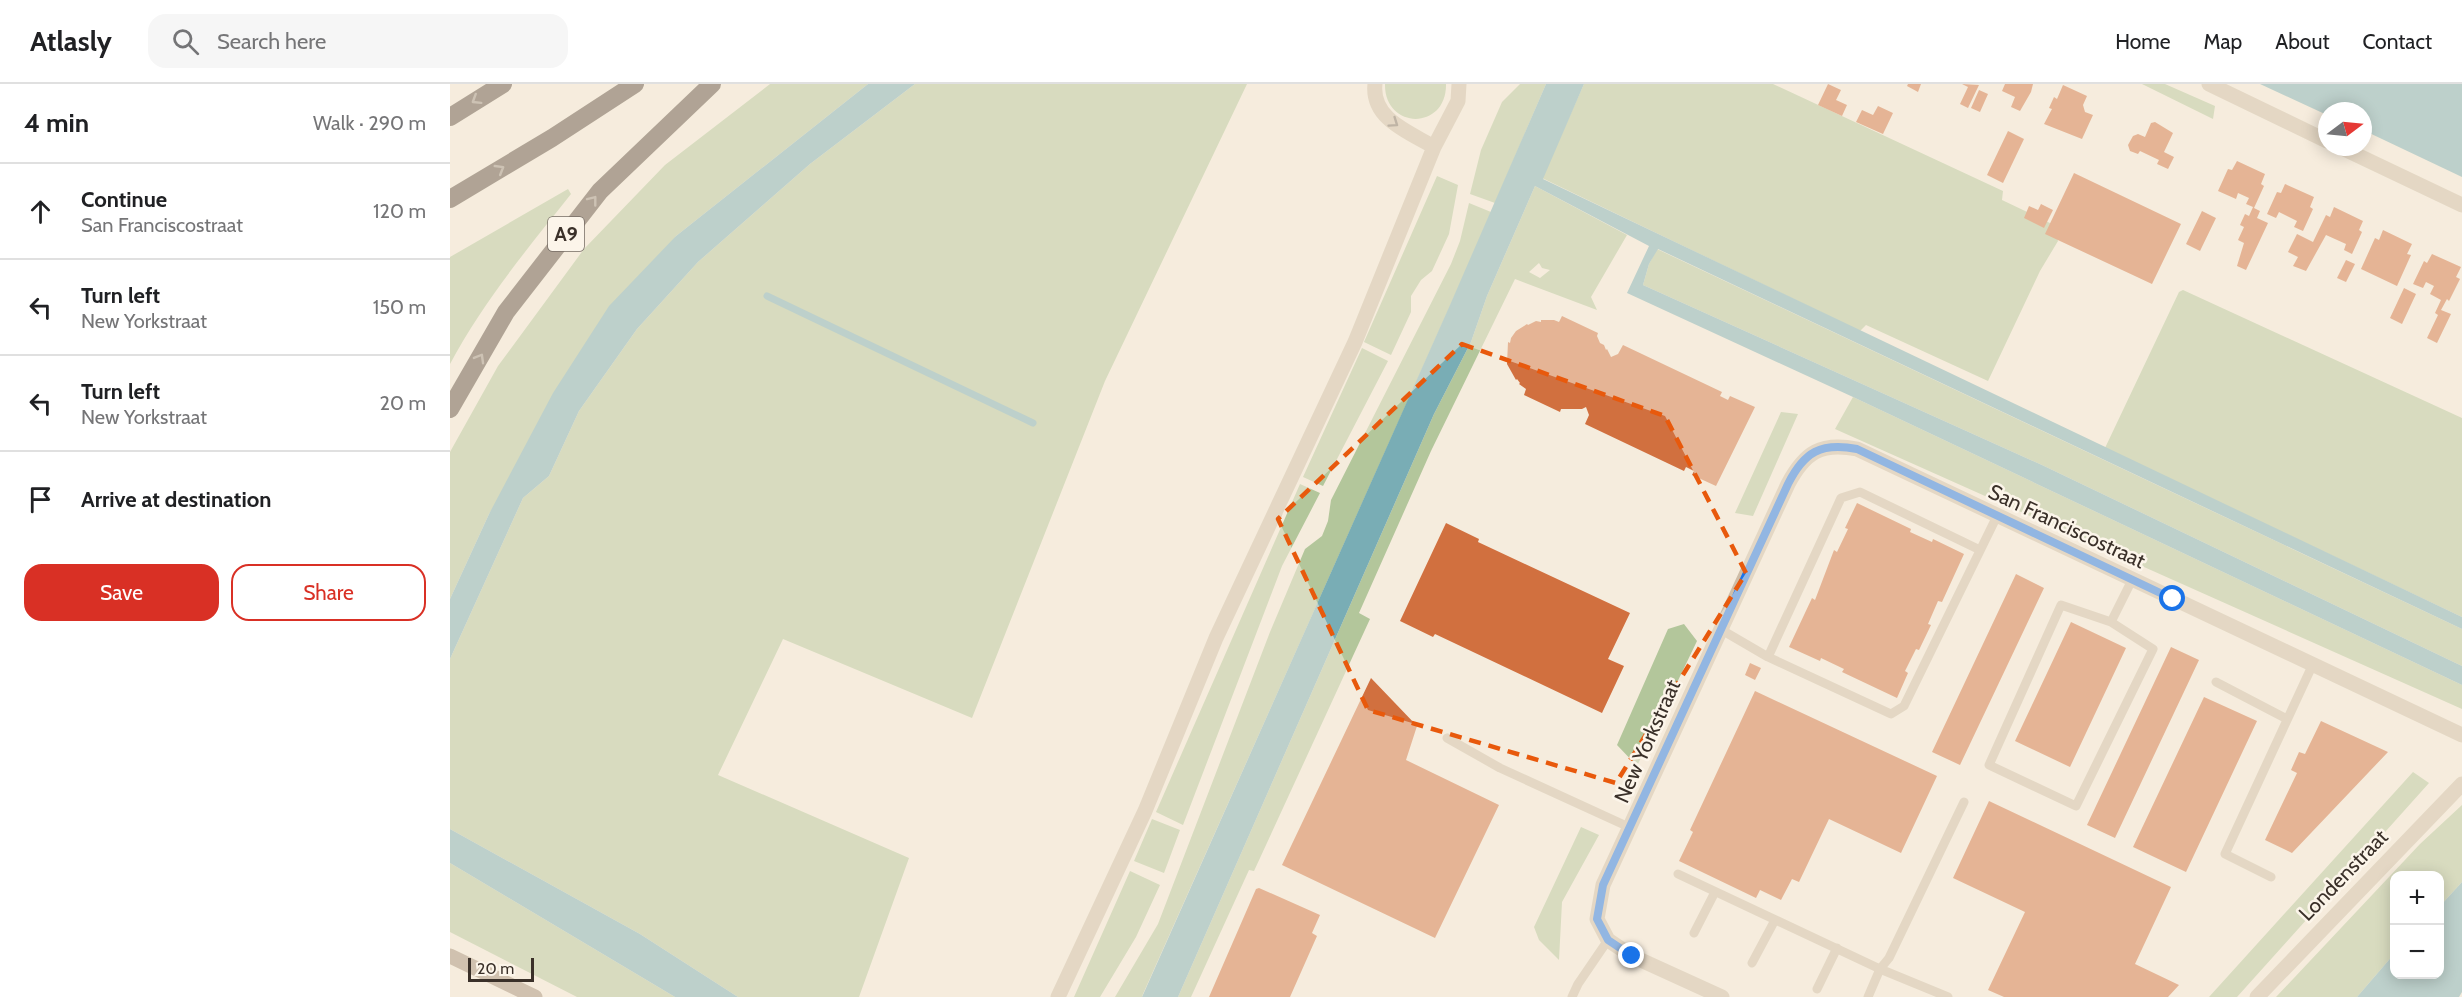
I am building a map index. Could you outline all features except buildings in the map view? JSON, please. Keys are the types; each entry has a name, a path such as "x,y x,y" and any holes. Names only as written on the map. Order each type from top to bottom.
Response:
{"highway":[{"path":"450,117 503,84"},
{"path":"450,199 552,138 635,84"},
{"name":"A9","path":"450,409 506,312 600,191 712,84"}],"main road":[{"path":"450,956 535,997"}],"street":[{"path":"1375,84 1374,96 1381,112 1393,123 1434,147"},
{"path":"1058,997 1145,811 1216,638 1354,342 1434,147 1458,101 1459,84"},
{"path":"2209,84 2318,137"},
{"path":"2359,156 2462,206"},
{"name":"San Franciscostraat","path":"1814,452 1836,446 1857,449 2462,735"},
{"name":"New Yorkstraat","path":"1608,940 1597,919 1603,885 1794,471 1807,456 1814,452"},
{"name":"Londenstraat","path":"2256,997 2462,784"},
{"path":"1608,940 1632,956 1722,997"}],"lane":[{"path":"1768,657 1841,498 1860,492 1980,550"},
{"path":"1720,629 1768,657 1892,714 1904,706 1997,516"},
{"path":"2111,622 2132,580"},
{"path":"2061,605 2111,622 2153,649 2076,806 1989,765 2061,605"},
{"path":"2271,877 2225,854 2313,664"},
{"path":"2216,682 2287,719"},
{"path":"1447,738 1500,768 1631,828"},
{"path":"1868,997 1964,802"},
{"path":"1677,874 1880,969 1948,997"},
{"path":"1694,933 1715,892"},
{"path":"1752,963 1775,920"},
{"path":"1572,997 1578,984 1608,940"},
{"path":"1817,989 1836,948"},
{"path":"1924,997 1928,987"}],"highlighted area":[{"path":"1462,344 1665,416 1746,573 1616,783 1368,710 1278,519"}],"green space":[{"path":"770,84 868,84 676,236 489,514 450,599 450,452 498,366 584,249 665,165"},
{"path":"915,84 1247,84 1105,381 972,718 783,639 718,775 909,858 859,997 738,997 640,934 450,829 450,659 523,498 549,476 579,411 637,329 698,262 810,164"},
{"path":"1385,84 1446,84 1444,99 1437,110 1427,117 1416,119 1404,117 1394,110 1387,99"},
{"path":"1520,84 1546,84 1495,203 1470,194 1481,150 1502,102"},
{"path":"1584,84 1773,84 2003,191 2002,200 2052,224 2058,241 2040,271 1988,381 1866,325 1860,331 1542,178"},
{"path":"2142,84 2165,84 2215,106 2213,119"},
{"path":"1437,176 1458,185 1449,234 1432,271 1421,280 1411,296 1411,312 1391,355 1364,342"},
{"path":"1535,186 1627,235 1591,297 1597,310 1515,279 1431,451 1359,613 1370,619 1254,871 1249,870 1191,997 1178,997 1434,414 1471,342 1487,296","holes":["1539,263 1542,268 1550,270 1540,278 1529,272"]},
{"path":"568,189 571,194 491,297 450,364 450,257"},
{"path":"1469,203 1491,212 1142,997 1115,997 1158,924 1270,632 1305,549 1322,536 1328,521 1331,500 1451,264 1460,241"},
{"path":"1657,249 2462,629 2462,666 2042,465 1643,285 1649,264"},
{"path":"2183,290 2462,418 2462,617 2105,448 2179,292"},
{"path":"1362,348 1388,361 1323,486 1303,477"},
{"path":"1853,397 2462,685 2462,709 1835,429"},
{"path":"1781,412 1798,414 1753,516 1735,513"},
{"path":"1300,484 1320,493 1282,566 1183,825 1156,812"},
{"path":"1684,624 1697,641 1637,766 1617,745 1668,629"},
{"path":"2413,772 2429,783 2237,997 2209,997"},
{"path":"2462,805 2462,882 2444,902 2444,871 2395,871"},
{"path":"1152,819 1180,830 1164,873 1134,861"},
{"path":"1581,827 1599,835 1562,902 1559,960 1539,940 1534,927"},
{"path":"450,863 675,997 577,997 450,932"},
{"path":"1130,871 1160,885 1136,937 1100,997 1074,997"},
{"path":"2390,876 2390,959 2357,997 2276,997"}],"water":[{"path":"868,84 915,84 810,164 698,262 637,329 579,411 549,476 523,498 450,659 450,599 489,514 553,393 609,306 676,236"},
{"path":"1546,84 1584,84 1543,179 2462,617 2462,629 1658,249 1649,264 1643,285 2042,465 2462,666 2462,685 1853,397 1627,293 1649,246 1535,186 1487,296 1471,342 1434,414 1178,997 1142,997"},
{"path":"2260,84 2462,84 2462,177 2372,134 2372,102 2318,102 2318,111"},
{"path":"450,829 640,934 738,997 675,997 450,863"},
{"path":"2462,882 2462,992 2459,997 2357,997 2390,959 2390,979 2444,979 2444,902"}],"waterway":[{"path":"767,296 1033,423"}],"route":[{"path":"1632,956 1608,940 1597,919 1603,885 1794,471 1807,456 1826,447 1857,449 2173,599"}]}
